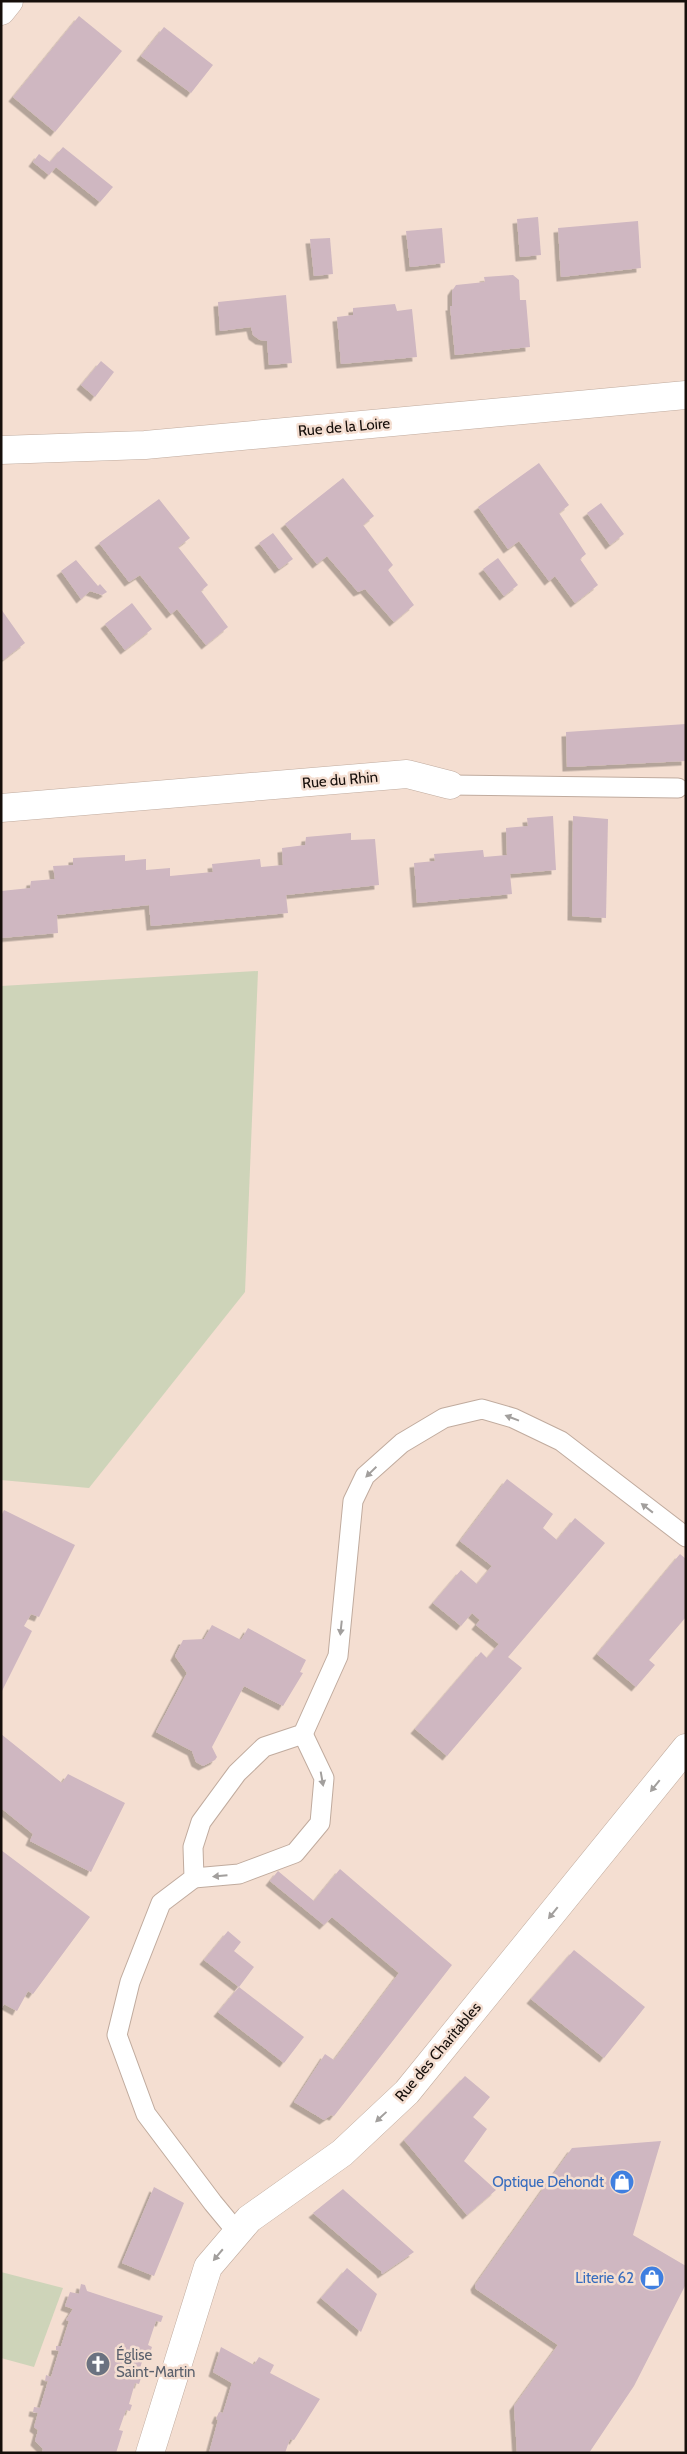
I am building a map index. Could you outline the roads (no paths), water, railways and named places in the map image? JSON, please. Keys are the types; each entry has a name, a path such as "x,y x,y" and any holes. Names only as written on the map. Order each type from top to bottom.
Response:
{"street":[{"path":"1,11 9,1"},
{"name":"Rue de la Loire","path":"1,450 145,445 686,395"},
{"name":"Rue du Rhin","path":"1,808 407,774 450,785"},
{"name":"Rue des Charitables","path":"150,2453 208,2267 249,2219 342,2153 408,2092 686,1748"}],"lane":[{"name":"Rue du Rhin","path":"450,785 678,788"},
{"path":"194,1878 193,1847 201,1822 237,1773 264,1747 303,1734 338,1656 353,1502 365,1476 402,1443 444,1418 482,1409 513,1418 561,1441 686,1537"},
{"path":"237,2232 146,2114 117,2035 130,1982 161,1903 194,1878 239,1874 295,1853 320,1823 324,1778 303,1734"}],"place":[{"name":"Optique Dehondt","path":"622,2182"},
{"name":"Literie 62","path":"652,2278"},
{"name":"Église Saint-Martin","path":"98,2364"}]}
